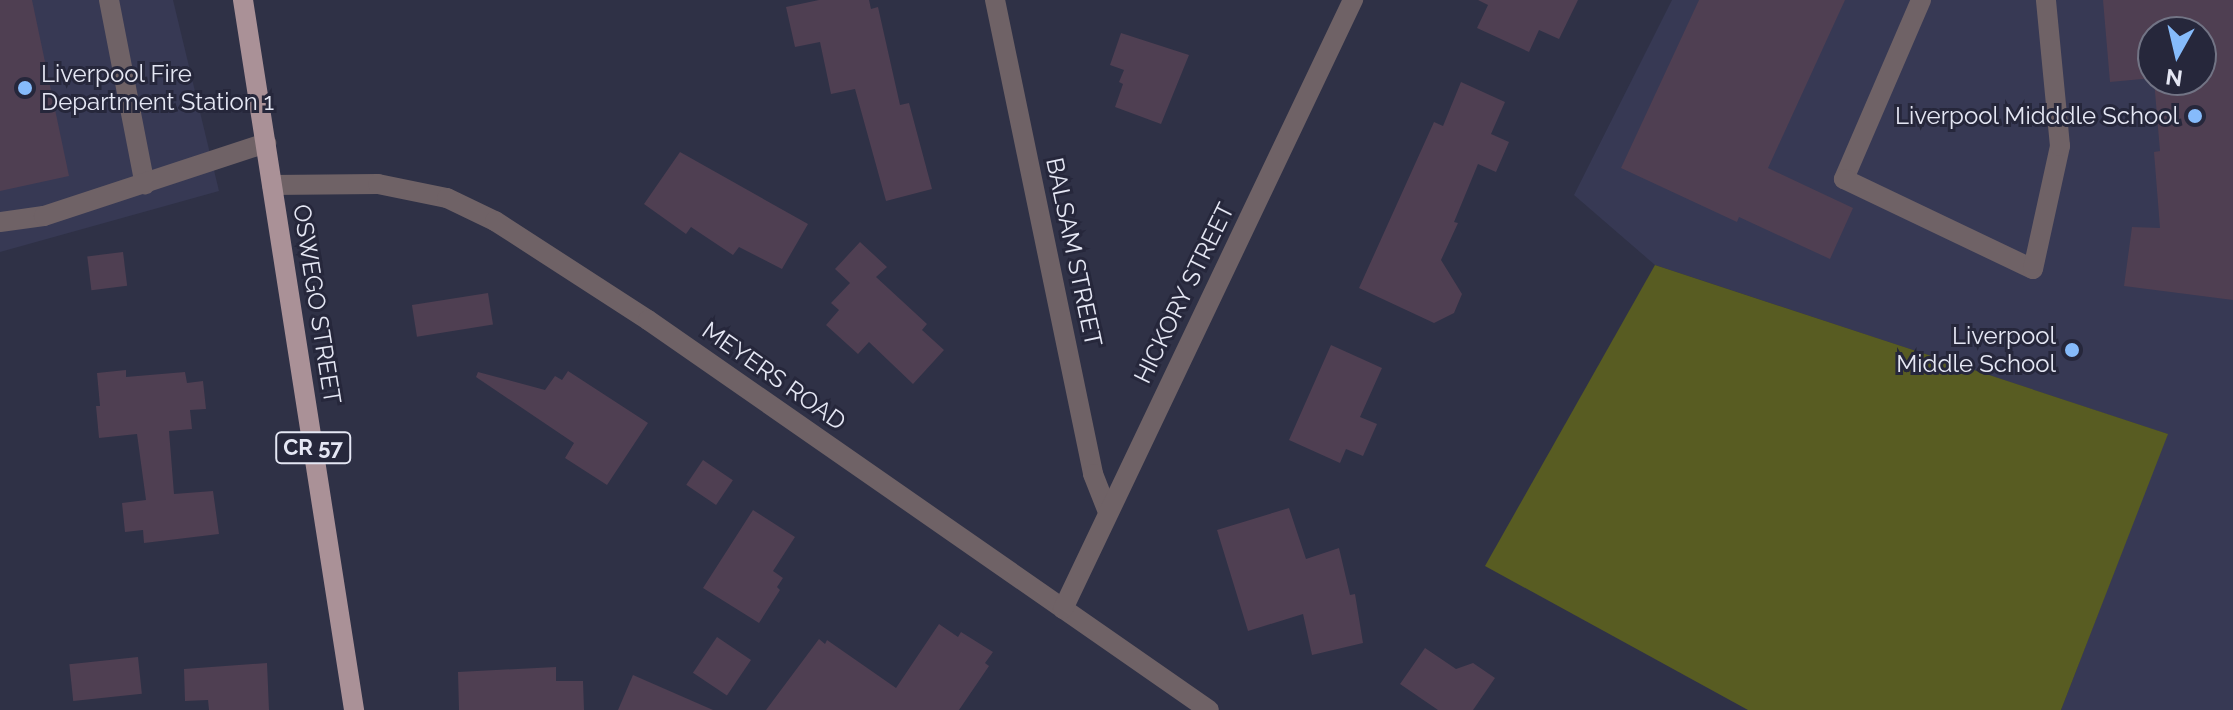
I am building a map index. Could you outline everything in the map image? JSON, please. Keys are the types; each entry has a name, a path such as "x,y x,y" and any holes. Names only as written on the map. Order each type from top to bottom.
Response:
{"main road":[{"name":"OSWEGO STREET","path":"243,0 354,710"}],"street":[{"path":"109,0 145,185"},
{"name":"BALSAM STREET","path":"995,0 1093,474 1108,512"},
{"name":"HICKORY STREET","path":"1063,609 1353,0"},
{"path":"1921,0 1844,179 2033,269 2060,146 2046,0"},
{"path":"0,222 44,216 266,143"},
{"name":"MEYERS ROAD","path":"272,185 378,184 447,198 495,221 648,320 1209,710"}],"shaded area":[{"path":"0,0 173,0 219,191 0,252"},
{"name":"Liverpool Middle School","path":"1672,0 2233,0 2233,710 2061,710 2167,434 1655,265 1574,195"}],"green space":[{"path":"1655,265 2168,434 2061,710 1748,710 1485,566"}],"building":[{"name":"Liverpool Fire Department Station 1","path":"0,0 32,0 69,176 0,191"},
{"path":"819,0 869,0 871,9 878,7 900,105 909,103 932,189 886,201 855,89 831,94 820,42 795,47 786,7"},
{"path":"1478,0 1578,0 1559,39 1539,30 1529,52 1477,28 1488,5"},
{"path":"1699,0 1845,0 1768,168 1853,208 1830,259 1739,217 1737,222 1621,168"},
{"name":"Liverpool Midddle School","path":"2103,0 2233,0 2233,300 2124,286 2132,227 2160,228 2154,152 2160,151 2155,96 2217,96 2217,16 2137,16 2137,79 2110,82"},
{"path":"1121,33 1189,55 1161,124 1115,107 1124,70 1110,65"},
{"path":"1461,82 1505,102 1491,134 1509,142 1496,172 1478,164 1454,222 1458,223 1441,260 1462,294 1454,313 1434,323 1359,288 1434,122 1443,126"},
{"path":"680,152 808,224 782,269 739,247 733,255 691,227 686,234 644,204"},
{"path":"860,242 887,267 876,277 927,324 922,330 944,350 913,384 869,342 858,354 826,325 839,310 831,303 850,283 835,269"},
{"path":"123,252 127,286 91,290 87,256"},
{"path":"488,293 493,325 417,337 412,305"},
{"path":"1331,345 1382,368 1360,417 1377,424 1363,456 1346,449 1340,463 1289,440"},
{"path":"126,370 126,377 185,372 187,383 203,381 206,409 190,410 192,429 169,431 174,494 213,491 219,534 144,543 143,530 125,532 122,503 146,500 137,434 99,438 96,406 100,406 97,373"},
{"path":"568,371 648,423 607,485 565,458 574,443 476,377 478,372 545,390 555,376 562,380"},
{"path":"703,460 733,480 716,505 686,485"},
{"path":"1289,508 1306,559 1339,548 1350,595 1355,594 1363,643 1312,655 1303,614 1248,631 1217,530"},
{"path":"753,510 795,537 773,571 783,578 777,587 780,590 759,623 703,588"},
{"path":"939,624 958,637 961,632 993,652 985,663 989,666 959,710 766,710 819,639 825,644 827,640 896,688"},
{"path":"717,637 751,660 727,696 693,673"},
{"path":"1425,648 1456,669 1473,663 1495,678 1473,710 1438,710 1400,684"},
{"path":"138,657 142,694 73,701 69,664"},
{"path":"267,663 269,710 209,710 208,700 185,701 184,669"},
{"path":"556,667 556,681 583,681 584,710 459,710 458,672"},
{"path":"633,675 713,710 618,710"}],"place":[{"name":"Liverpool Fire Department Station 1","path":"25,88"},
{"name":"Liverpool Midddle School","path":"2195,116"},
{"name":"Liverpool Middle School","path":"2072,350"}]}
